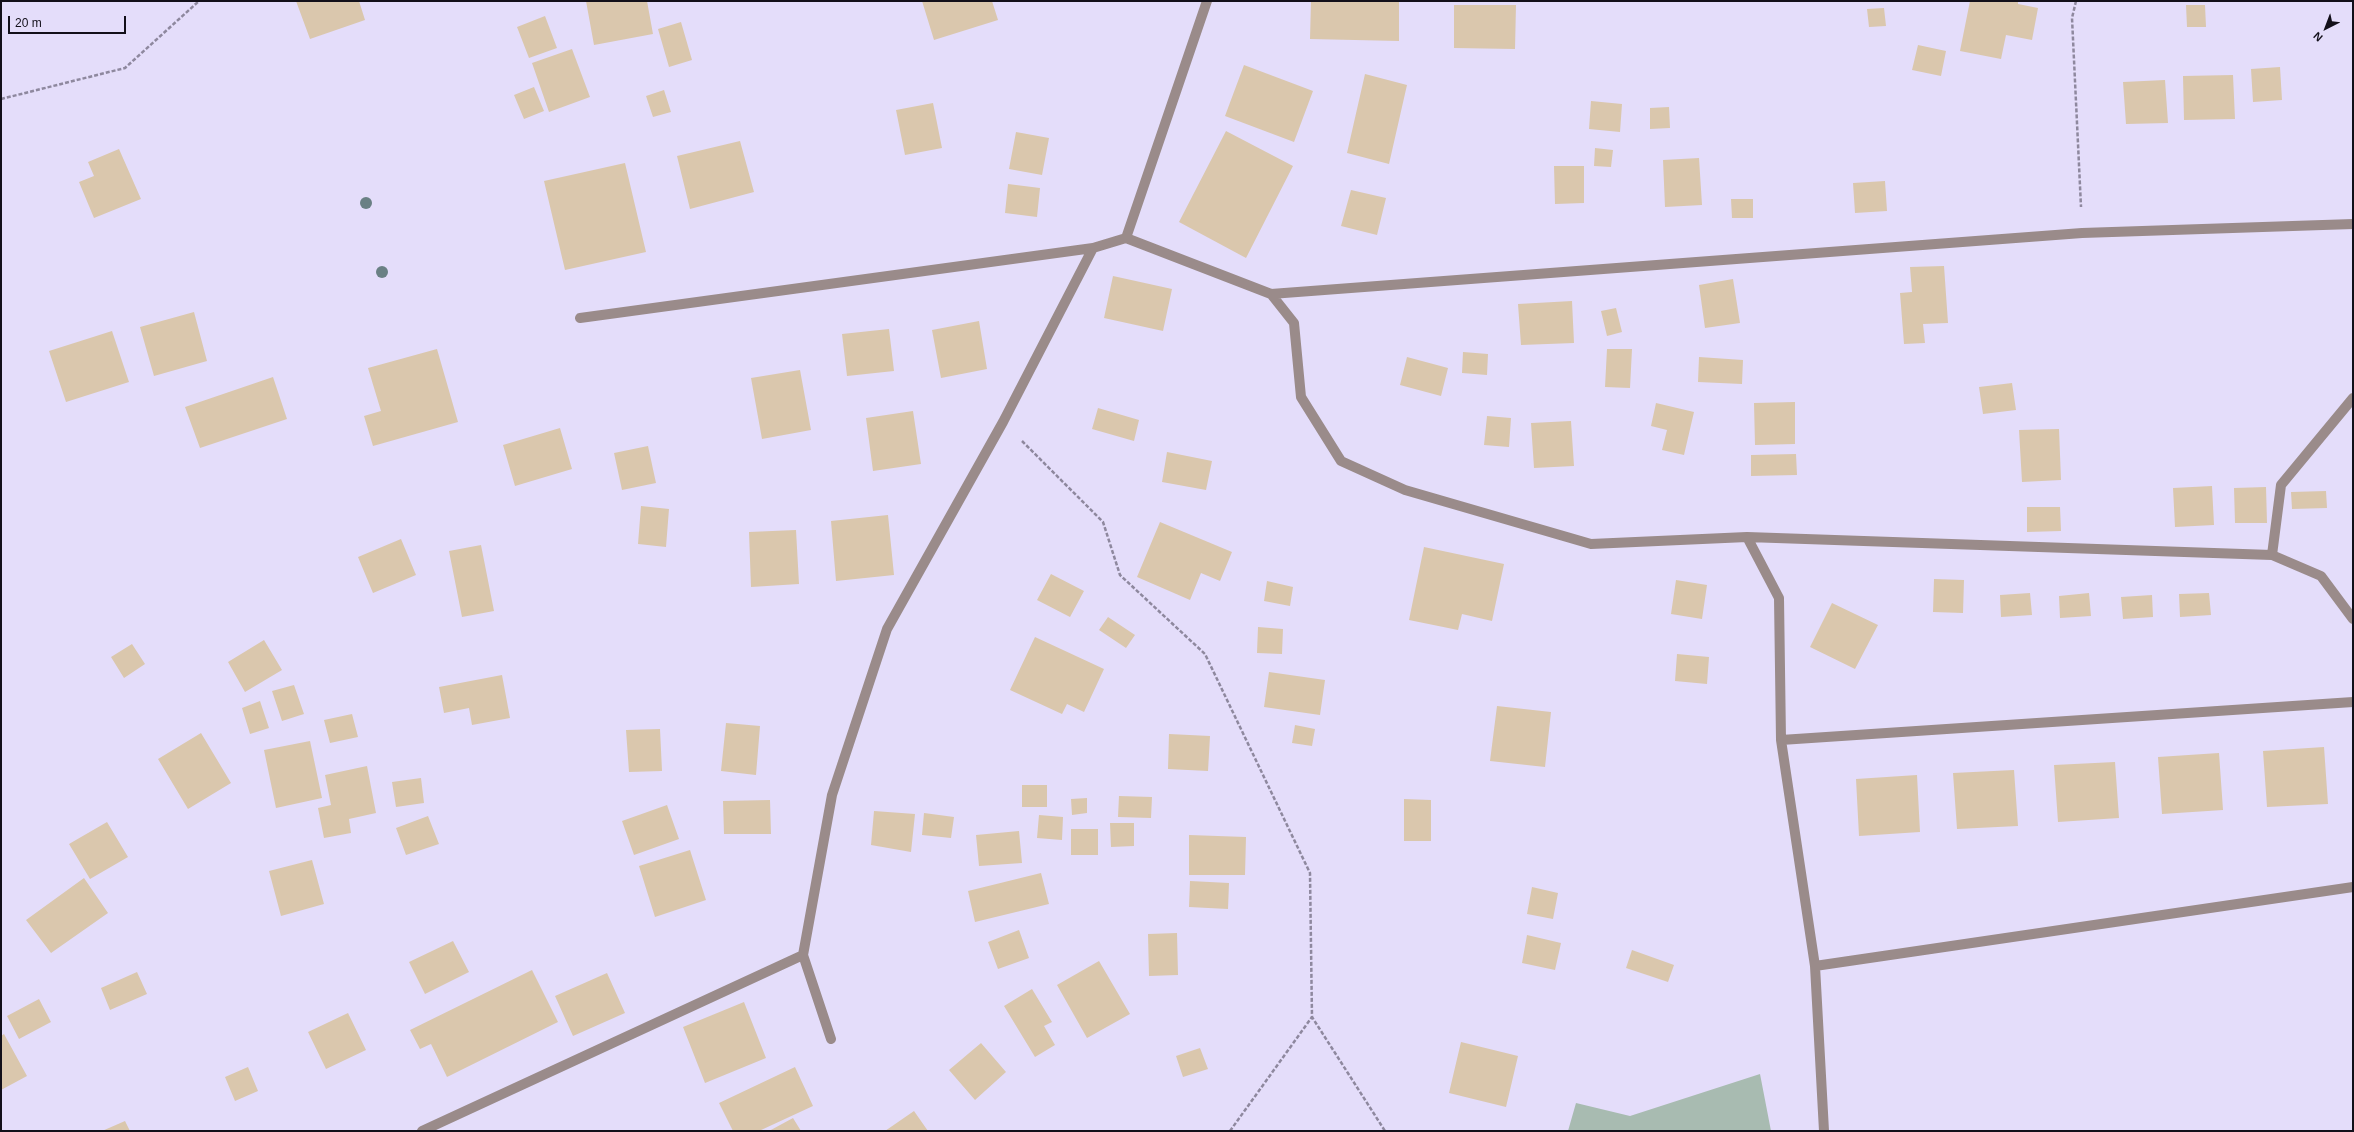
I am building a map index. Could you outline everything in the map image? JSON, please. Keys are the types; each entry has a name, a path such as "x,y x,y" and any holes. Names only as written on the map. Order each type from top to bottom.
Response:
{"street":[{"path":"1126,238 1207,1"},
{"path":"580,318 1093,248 1126,238 1271,294 2082,233 2353,224"},
{"path":"831,1039 804,955 832,795 887,629 1003,422 1093,248"},
{"path":"1271,294 1294,322 1301,397 1341,461 1405,490 1591,544 1747,537 2272,555 2321,576 2353,619"},
{"path":"2272,555 2281,486 2353,398"},
{"path":"1747,537 1779,598 1781,740 1815,966 1824,1131"},
{"path":"1781,740 2353,702"},
{"path":"1815,966 2353,887"},
{"path":"422,1131 804,955"}],"path":[{"path":"1,98 125,68 199,1"},
{"path":"2076,1 2072,18 2082,233"},
{"path":"1003,422 1103,522 1120,575 1205,654 1310,873 1312,1017 1386,1131"},
{"path":"1230,1131 1312,1017"}],"green space":[{"path":"1760,1074 1771,1131 1568,1131 1576,1103 1630,1116"}],"building":[{"path":"296,1 359,1 365,20 310,39"},
{"path":"586,1 647,1 653,34 594,45"},
{"path":"922,1 992,1 998,20 934,40"},
{"path":"1311,1 1399,1 1399,41 1310,39"},
{"path":"1970,1 2018,1 2018,4 2038,8 2032,40 2006,35 2001,59 1960,51"},
{"path":"1454,5 1516,5 1515,49 1454,48"},
{"path":"2186,5 2205,5 2206,27 2187,27"},
{"path":"1884,8 1886,26 1869,27 1867,9"},
{"path":"545,16 557,48 529,58 517,27"},
{"path":"681,22 692,60 669,67 658,29"},
{"path":"1918,45 1946,51 1941,76 1912,70"},
{"path":"572,49 590,97 549,112 532,63"},
{"path":"1244,65 1313,91 1294,142 1225,116"},
{"path":"2280,67 2282,100 2253,102 2251,69"},
{"path":"1365,74 1407,85 1389,164 1347,153"},
{"path":"2233,75 2235,119 2184,120 2183,76"},
{"path":"2165,80 2168,123 2126,124 2123,82"},
{"path":"534,87 544,111 524,119 514,95"},
{"path":"664,90 671,112 653,117 646,96"},
{"path":"1591,101 1622,104 1620,132 1589,129"},
{"path":"933,103 942,148 905,155 896,110"},
{"path":"1669,107 1670,128 1650,129 1650,108"},
{"path":"1226,131 1293,166 1246,258 1179,222"},
{"path":"1016,132 1049,138 1042,175 1009,169"},
{"path":"740,141 754,192 690,209 677,156"},
{"path":"1595,148 1613,150 1611,167 1594,166"},
{"path":"119,149 141,199 94,218 79,182 94,176 88,162"},
{"path":"1699,158 1702,205 1665,207 1663,160"},
{"path":"625,163 646,252 565,270 544,181"},
{"path":"1554,166 1584,166 1584,203 1555,204"},
{"path":"1885,181 1887,211 1855,213 1853,183"},
{"path":"1008,184 1040,188 1037,217 1005,213"},
{"path":"1351,190 1386,198 1377,235 1341,226"},
{"path":"1731,199 1753,199 1753,218 1732,218"},
{"path":"1944,266 1948,323 1923,324 1925,343 1904,344 1900,293 1912,292 1910,267"},
{"path":"1113,276 1172,289 1163,331 1104,318"},
{"path":"1733,279 1740,323 1705,328 1699,285"},
{"path":"1572,301 1574,343 1521,345 1518,304"},
{"path":"1616,308 1622,332 1607,336 1601,311"},
{"path":"194,312 207,361 154,376 140,327"},
{"path":"979,321 987,369 941,378 932,330"},
{"path":"889,329 894,371 847,376 842,334"},
{"path":"112,331 129,382 66,402 49,351"},
{"path":"437,349 458,422 373,446 364,416 381,411 368,368"},
{"path":"1607,349 1632,349 1630,388 1605,387"},
{"path":"1463,352 1488,354 1487,375 1462,373"},
{"path":"1407,357 1448,368 1441,396 1400,385"},
{"path":"1699,357 1743,360 1742,384 1698,382"},
{"path":"800,370 811,430 762,439 751,378"},
{"path":"273,377 287,419 200,448 185,407"},
{"path":"2012,383 2016,410 1983,414 1979,387"},
{"path":"1795,402 1795,444 1755,445 1754,403"},
{"path":"1656,403 1694,412 1684,455 1662,450 1667,430 1651,426"},
{"path":"1098,408 1139,420 1134,441 1092,429"},
{"path":"913,411 921,464 873,471 866,418"},
{"path":"1487,416 1511,418 1509,447 1484,445"},
{"path":"1571,421 1574,466 1534,468 1531,423"},
{"path":"560,428 572,469 515,486 503,445"},
{"path":"2059,429 2061,480 2022,482 2019,430"},
{"path":"648,446 656,483 622,490 614,453"},
{"path":"1167,452 1212,461 1206,490 1162,482"},
{"path":"1796,454 1797,475 1751,476 1751,455"},
{"path":"2212,486 2214,525 2175,527 2173,488"},
{"path":"2266,487 2267,523 2235,523 2234,488"},
{"path":"2326,491 2327,508 2292,509 2291,492"},
{"path":"641,506 669,509 666,547 638,544"},
{"path":"2027,507 2060,507 2061,531 2027,532"},
{"path":"888,515 894,575 836,581 831,521"},
{"path":"1160,522 1232,552 1220,581 1201,573 1190,600 1137,577"},
{"path":"796,530 799,584 751,587 749,532"},
{"path":"401,539 416,575 373,593 358,557"},
{"path":"481,545 494,611 462,617 449,551"},
{"path":"1424,547 1504,564 1492,621 1462,614 1458,630 1409,620"},
{"path":"1051,574 1084,591 1070,617 1037,600"},
{"path":"1934,579 1964,580 1963,613 1933,612"},
{"path":"1676,580 1707,585 1702,619 1671,614"},
{"path":"1267,581 1293,587 1290,606 1264,601"},
{"path":"2030,593 2032,615 2001,617 2000,595"},
{"path":"2089,593 2091,616 2060,618 2059,596"},
{"path":"2209,593 2211,615 2180,617 2179,594"},
{"path":"2152,595 2153,617 2123,619 2121,597"},
{"path":"1832,603 1878,625 1855,669 1810,647"},
{"path":"1108,617 1135,635 1126,648 1099,630"},
{"path":"1258,627 1283,629 1282,654 1257,653"},
{"path":"1035,637 1104,669 1084,712 1067,704 1062,714 1010,690"},
{"path":"264,640 282,670 245,692 228,662"},
{"path":"132,644 145,664 124,678 111,657"},
{"path":"1677,654 1709,657 1707,684 1675,681"},
{"path":"1269,672 1325,680 1320,715 1264,707"},
{"path":"502,675 510,718 472,725 469,708 444,713 439,687"},
{"path":"294,685 304,714 282,721 272,691"},
{"path":"260,701 269,728 250,734 242,708"},
{"path":"1497,706 1551,712 1545,767 1490,761"},
{"path":"352,714 358,737 330,743 324,720"},
{"path":"726,723 760,726 756,775 721,771"},
{"path":"1295,725 1315,729 1312,746 1292,743"},
{"path":"660,729 662,771 629,772 626,730"},
{"path":"201,733 231,783 188,809 158,759"},
{"path":"1169,734 1210,736 1208,771 1168,769"},
{"path":"310,741 322,798 276,808 264,750"},
{"path":"2324,747 2328,804 2267,807 2263,751"},
{"path":"2219,753 2223,810 2162,814 2158,757"},
{"path":"2115,762 2119,818 2058,822 2054,765"},
{"path":"367,766 376,813 349,819 351,833 324,838 318,808 331,805 325,775"},
{"path":"2014,770 2018,826 1957,829 1953,773"},
{"path":"1917,775 1920,832 1859,836 1856,779"},
{"path":"421,778 424,803 396,807 392,782"},
{"path":"1022,785 1047,785 1047,807 1022,807"},
{"path":"1119,796 1152,797 1151,818 1118,817"},
{"path":"1087,798 1087,813 1072,815 1071,799"},
{"path":"1404,799 1431,800 1431,841 1404,841"},
{"path":"770,800 771,834 724,834 723,801"},
{"path":"667,805 679,839 634,855 622,821"},
{"path":"874,811 915,814 911,852 871,845"},
{"path":"924,813 954,817 951,838 922,835"},
{"path":"1039,815 1063,817 1062,840 1037,838"},
{"path":"428,816 439,844 406,855 396,828"},
{"path":"107,822 128,857 90,879 69,844"},
{"path":"1110,823 1134,823 1134,846 1111,847"},
{"path":"1071,829 1098,829 1098,855 1071,855"},
{"path":"1019,831 1022,863 979,866 976,835"},
{"path":"1189,835 1246,837 1245,875 1189,875"},
{"path":"690,850 706,900 655,917 639,866"},
{"path":"312,860 324,904 281,916 269,871"},
{"path":"1041,873 1049,904 975,922 968,891"},
{"path":"84,878 108,913 51,953 26,920"},
{"path":"1190,881 1229,883 1228,909 1189,907"},
{"path":"1532,887 1558,893 1553,919 1527,914"},
{"path":"1019,930 1029,958 998,969 988,942"},
{"path":"1177,933 1178,975 1149,976 1148,934"},
{"path":"1527,935 1561,943 1555,970 1522,963"},
{"path":"453,941 469,972 425,994 409,962"},
{"path":"1632,950 1674,965 1668,982 1626,968"},
{"path":"1099,961 1130,1014 1087,1038 1057,985"},
{"path":"532,970 558,1022 447,1077 431,1044 420,1049 410,1030"},
{"path":"137,972 147,994 110,1010 101,988"},
{"path":"607,973 625,1013 573,1036 555,996"},
{"path":"1032,989 1052,1022 1044,1026 1055,1045 1035,1057 1004,1006"},
{"path":"39,999 51,1022 19,1039 7,1016"},
{"path":"744,1002 766,1058 705,1083 683,1027"},
{"path":"348,1013 366,1050 326,1069 308,1032"},
{"path":"4,1034 27,1076 1,1090 1,1036"},
{"path":"1461,1042 1518,1056 1506,1107 1449,1093"},
{"path":"981,1043 1006,1072 975,1100 949,1070"},
{"path":"1200,1048 1208,1069 1183,1077 1176,1056"},
{"path":"248,1067 258,1091 235,1101 225,1077"},
{"path":"795,1067 813,1106 759,1131 733,1131 719,1103"},
{"path":"914,1111 928,1131 885,1131"},
{"path":"793,1118 801,1131 769,1131"},
{"path":"125,1121 130,1131 102,1131"}]}
